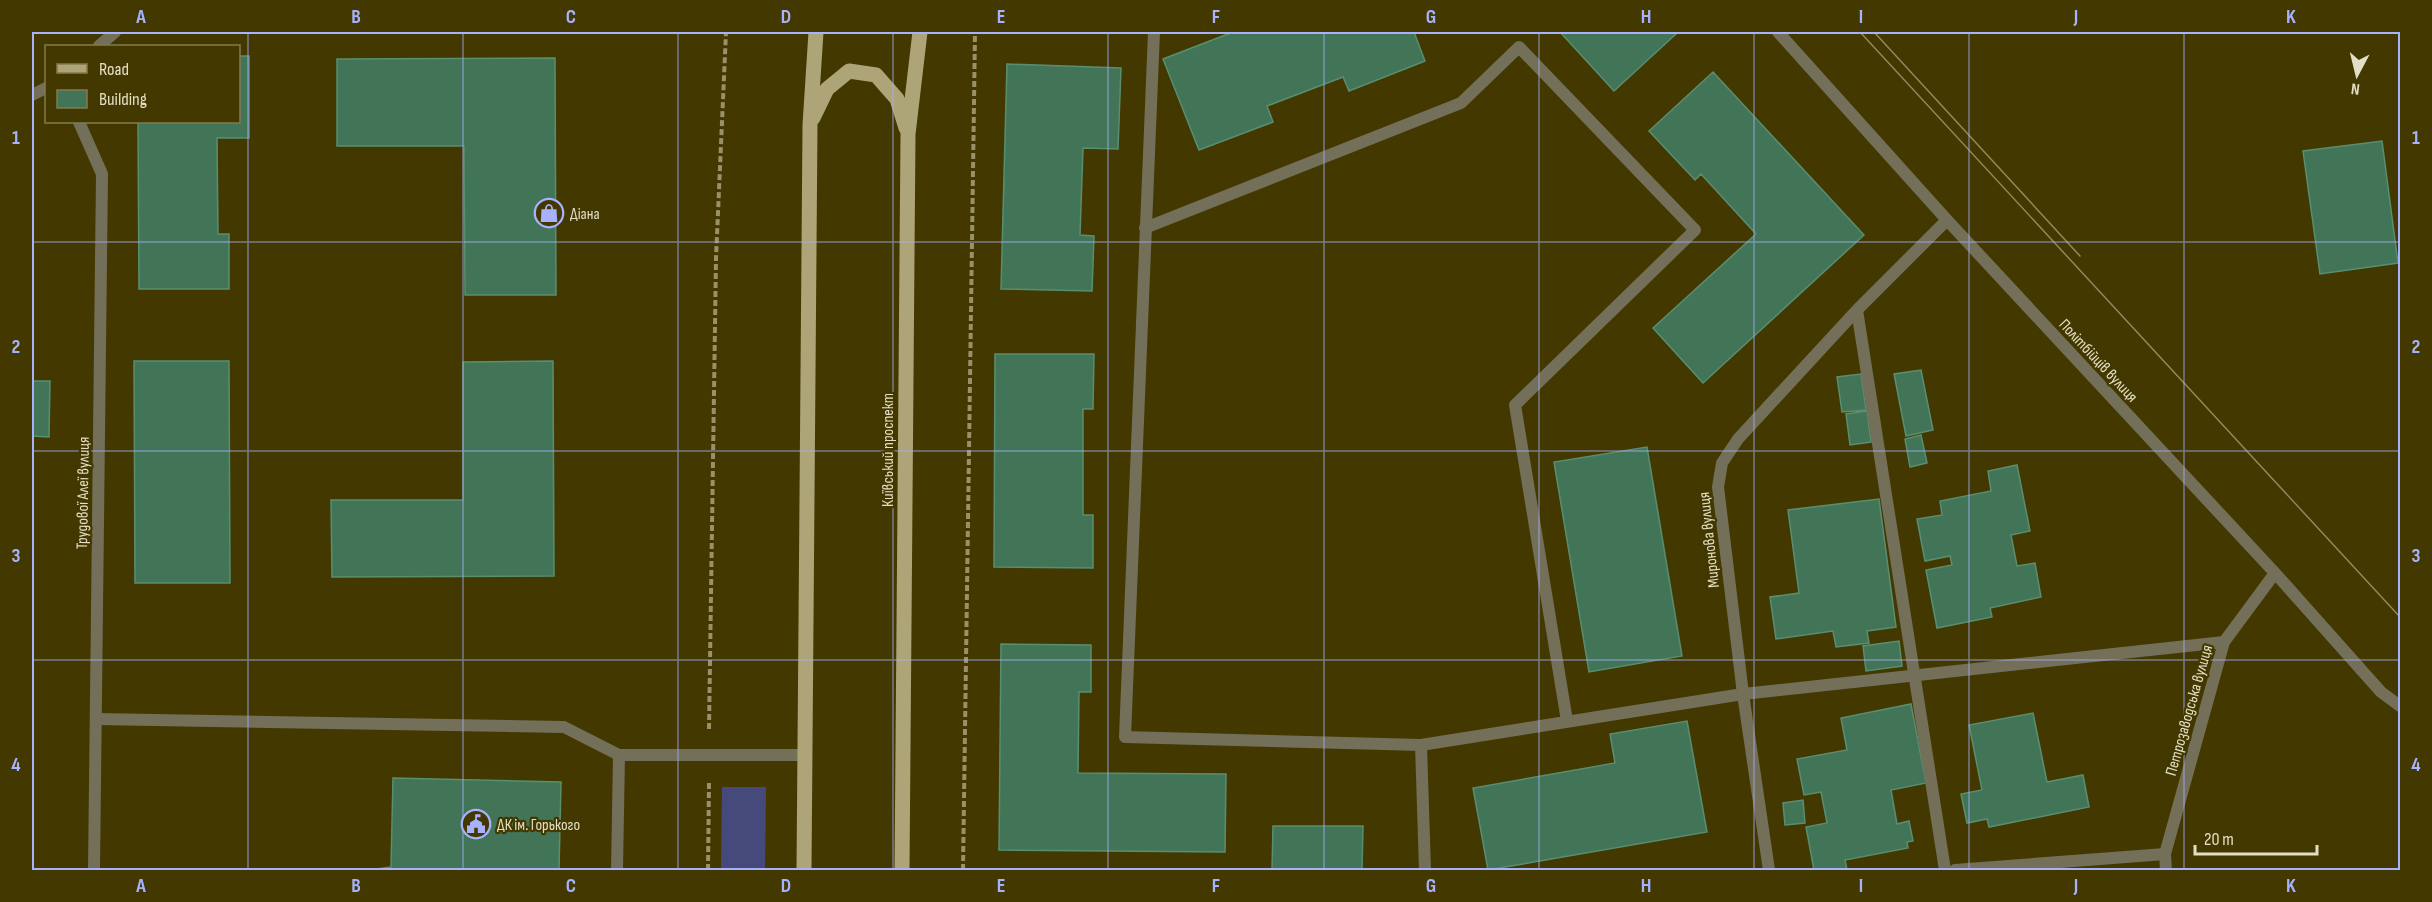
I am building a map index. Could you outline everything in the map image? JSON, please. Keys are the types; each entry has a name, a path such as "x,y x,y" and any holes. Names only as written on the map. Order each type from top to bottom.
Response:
{"main road":[{"path":"804,870 810,124 816,32"},
{"name":"Київський проспект","path":"902,870 908,134 920,32"},
{"path":"810,124 827,89 849,71 876,75 897,99 908,134"}],"street":[{"path":"100,45 115,32"},
{"path":"1154,32 1125,737 1421,745 1743,694 2224,642"},
{"name":"Політбійців вулиця","path":"1778,32 1947,220 2275,573 2381,692 2400,706"},
{"path":"1145,228 1461,103 1520,47 1695,230 1515,405 1567,721"},
{"name":"Трудової Алеї вулиця","path":"79,123 102,174 94,870"},
{"name":"Миронова вулиця","path":"1769,870 1743,694 1718,487 1722,463 1737,439 1857,310 1947,220"},
{"path":"1857,310 1945,870"},
{"name":"Петрозаводська вулиця","path":"2166,870 2165,855 2224,642 2275,573"},
{"path":"96,719 564,727 619,756 805,755"},
{"path":"1421,745 1425,870"},
{"path":"617,870 619,756"},
{"path":"1955,870 2165,855"}],"path":[{"path":"708,870 716,269 726,32"},
{"path":"963,870 975,32"}],"shaded area":[{"path":"722,787 766,787 765,870 721,870"}],"building":[{"path":"1233,32 1414,32 1425,61 1349,91 1343,77 1267,106 1273,122 1199,150 1163,59"},
{"path":"1560,32 1676,32 1677,33 1614,91"},
{"path":"240,56 249,56 249,138 217,138 218,234 229,234 229,289 139,289 138,123 240,123"},
{"path":"555,58 556,295 465,295 464,146 337,146 337,59"},
{"path":"1007,64 1121,68 1118,149 1083,148 1080,235 1094,236 1092,291 1001,289"},
{"path":"1713,72 1864,235 1703,383 1653,328 1756,234 1701,174 1695,180 1649,131"},
{"path":"2382,141 2398,263 2320,274 2303,151"},
{"path":"995,354 1094,354 1093,409 1083,409 1083,515 1093,515 1093,568 994,567"},
{"path":"134,361 229,361 230,583 135,583"},
{"path":"553,361 554,576 332,577 331,500 463,500 463,362"},
{"path":"1921,370 1933,430 1906,436 1894,374"},
{"path":"1861,374 1866,410 1842,412 1837,377"},
{"path":"32,381 50,381 49,437 32,436"},
{"path":"1867,411 1871,442 1850,445 1846,414"},
{"path":"1921,435 1927,463 1910,467 1905,439"},
{"path":"1647,447 1682,656 1589,672 1554,462"},
{"path":"2017,465 2030,531 2011,535 2017,566 2035,563 2041,597 1990,608 1992,617 1937,628 1926,570 1952,565 1950,556 1925,561 1917,519 1942,515 1940,501 1991,491 1988,471"},
{"path":"1879,499 1896,627 1867,631 1869,643 1836,647 1833,631 1776,639 1770,597 1799,593 1788,510"},
{"path":"1899,641 1902,666 1866,671 1863,646"},
{"path":"1001,644 1091,645 1091,692 1079,692 1078,773 1226,774 1225,852 999,850"},
{"path":"1911,704 1926,783 1891,790 1897,824 1909,821 1913,841 1907,842 1908,848 1845,860 1847,870 1814,870 1806,827 1827,823 1821,792 1804,795 1797,759 1847,750 1841,718"},
{"path":"2033,713 2047,782 2083,775 2089,807 1989,827 1987,819 1967,823 1961,794 1982,790 1969,725"},
{"path":"1687,721 1707,832 1488,870 1473,788 1615,763 1610,734"},
{"name":"ДК ім. Горького","path":"393,778 561,782 559,870 369,870 391,867"},
{"path":"1803,800 1805,823 1785,825 1783,803"},
{"path":"1273,826 1363,826 1362,870 1272,870"}],"tram line":[{"path":"1860,32 2400,617"},
{"path":"1874,32 2080,256"}],"place":[{"name":"Діана","path":"549,213"},
{"name":"ДК ім. Горького","path":"476,824"}]}
